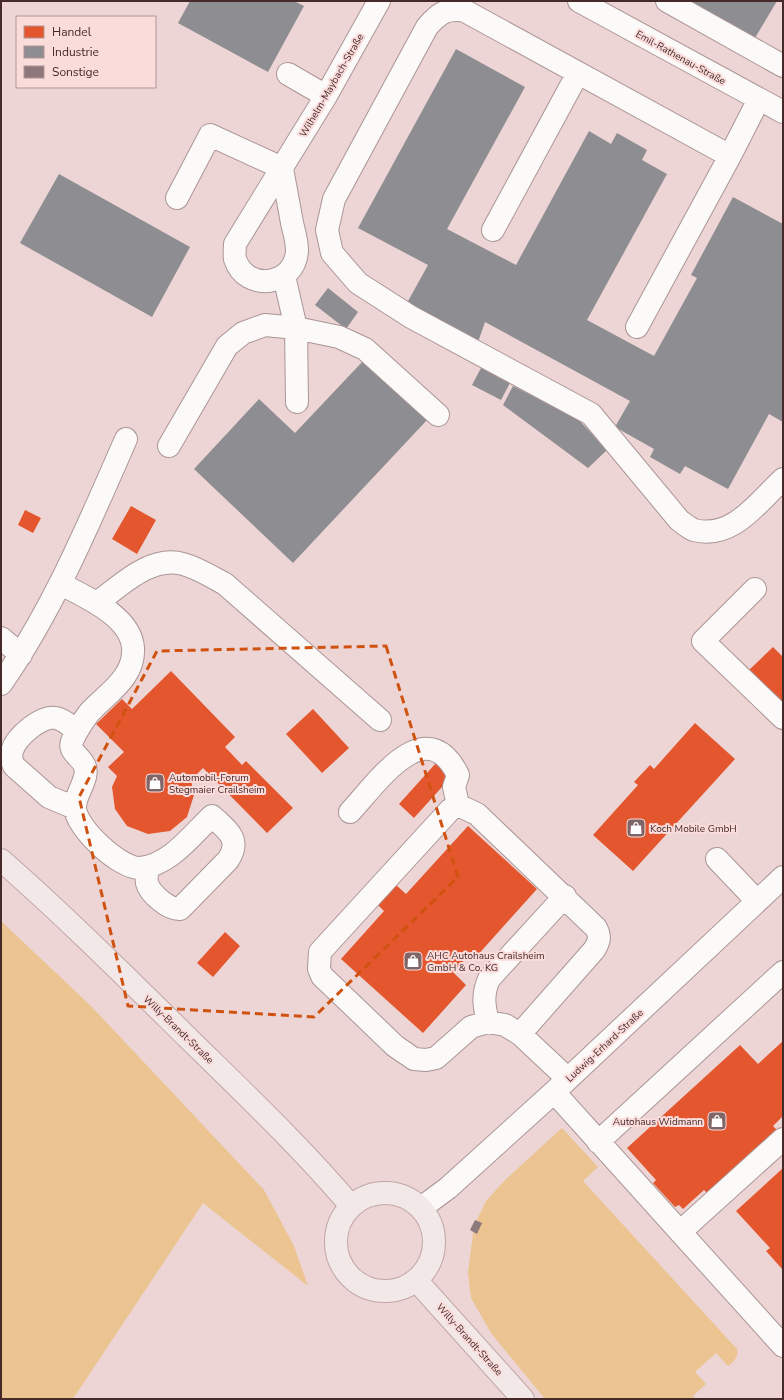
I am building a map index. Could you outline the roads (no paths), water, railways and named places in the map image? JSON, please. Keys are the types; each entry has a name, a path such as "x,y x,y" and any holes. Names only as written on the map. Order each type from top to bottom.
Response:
{"main road":[{"name":"Willy-Brandt-Straße","path":"1,860 53,906 220,1070 332,1183 351,1206"},
{"path":"379,1192 395,1193 409,1199 421,1208 430,1222 434,1237 433,1253 427,1268 416,1280 402,1288 385,1291 368,1288 354,1280 343,1268 337,1252 336,1235 341,1219 351,1206 364,1197 379,1192"},
{"name":"Willy-Brandt-Straße","path":"416,1280 523,1399"}],"street":[{"name":"Wilhelm-Maybach-Straße","path":"284,276 274,280 261,282 249,277 242,270 235,258 235,244 326,96 379,1"},
{"name":"Emil-Rathenau-Straße","path":"579,1 783,112"},
{"path":"667,1 783,66"},
{"path":"730,156 465,11 447,6 427,28 334,199 327,230 332,253 358,283 411,317 591,414 678,520 693,530 715,532 736,524 783,479"},
{"path":"492,230 578,73"},
{"path":"288,74 326,96"},
{"path":"637,327 759,100"},
{"path":"177,198 210,135 282,168 297,251 294,265 284,276 296,328 297,402"},
{"path":"169,446 227,346 243,333 265,325 296,328 340,337 365,349 438,415"},
{"path":"1,684 21,655 61,584 126,439"},
{"path":"97,603 143,570 162,563 182,564 203,572 225,584 380,720"},
{"path":"61,584 97,603 113,614 129,634 133,648 132,662 123,680 89,713 72,741 74,754 83,762 86,773 76,798 76,817 91,837 107,852 126,865 137,868 148,867"},
{"path":"755,589 704,641 783,718"},
{"path":"1,638 21,655"},
{"path":"75,808 49,797 14,766 11,759 15,744 32,725 44,719 55,717 64,721 77,731"},
{"path":"350,812 399,759 416,749 429,748 442,755 453,765 458,775 454,787 458,805"},
{"path":"458,805 477,814 565,896 600,934 594,950 520,1034"},
{"path":"458,805 450,810 320,952 319,969 329,983 395,1046 414,1059 426,1060 436,1058 471,1027 488,1022 505,1024 520,1034 561,1085 598,1142 783,1346"},
{"path":"717,859 757,901"},
{"name":"Ludwig-Erhard-Straße","path":"421,1208 448,1188 561,1085 783,877"},
{"path":"488,1022 483,1001 484,989 489,979 565,896"},
{"path":"598,1142 783,972"},
{"path":"680,1232 783,1139"}],"place":[{"name":"Automobil-Forum Stegmaier Crailsheim","path":"155,783"},
{"name":"Koch Mobile GmbH","path":"636,828"},
{"name":"AHC Autohaus Crailsheim GmbH & Co. KG","path":"413,961"},
{"name":"Autohaus Widmann","path":"717,1121"}]}
